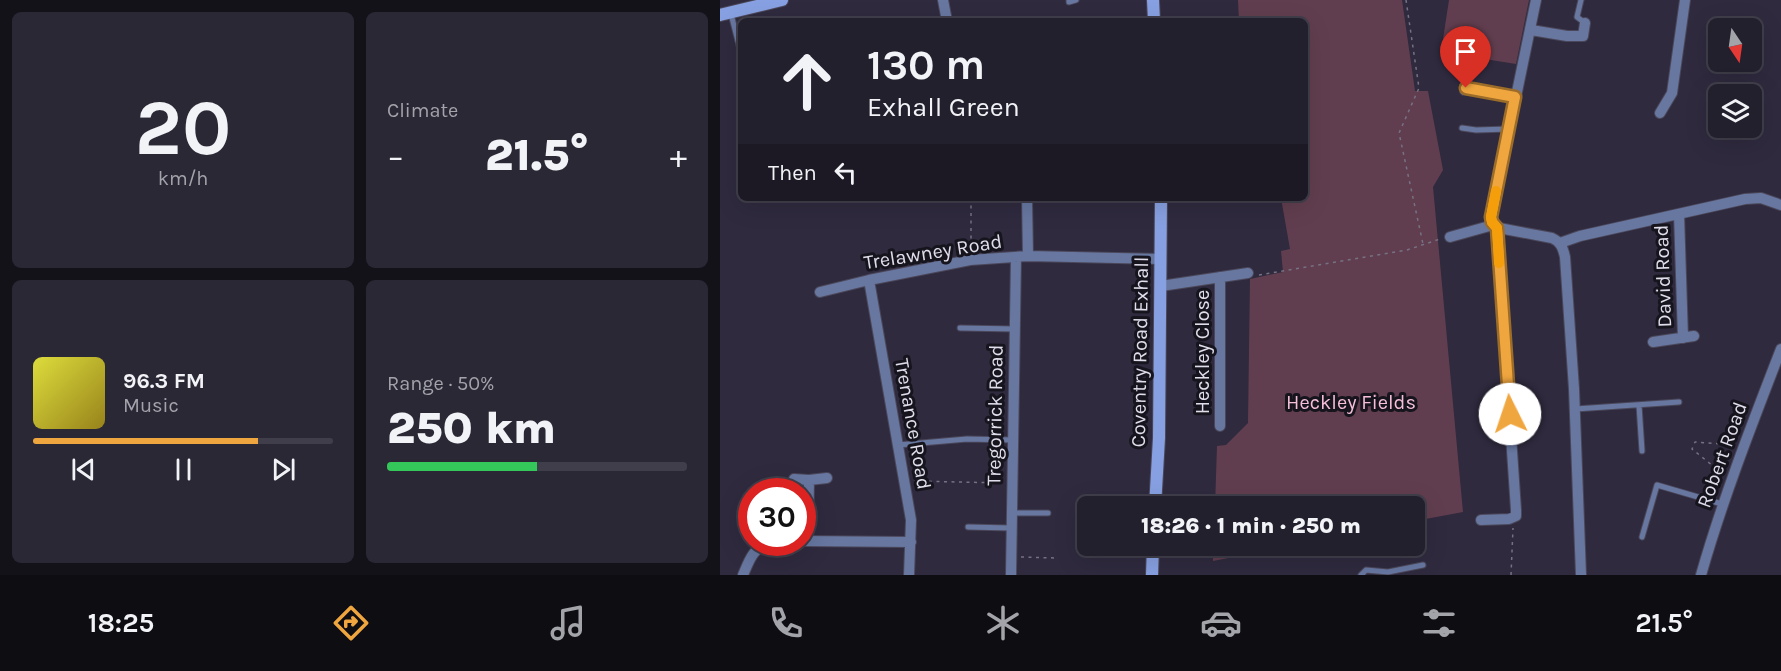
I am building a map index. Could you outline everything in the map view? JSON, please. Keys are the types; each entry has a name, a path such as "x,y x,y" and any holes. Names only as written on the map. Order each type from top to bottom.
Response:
{"main road":[{"path":"726,14 750,4 782,0"},
{"path":"1153,0 1154,18"},
{"name":"Coventry Road Exhall","path":"1155,496 1161,201"},
{"path":"1152,575 1153,556"}],"street":[{"path":"942,0 946,18"},
{"path":"1481,520 1513,518 1516,510 1495,226 1491,217 1536,0"},
{"path":"1660,113 1672,93 1685,0"},
{"path":"1531,30 1567,36 1583,36 1585,23"},
{"path":"1560,243 1580,236 1751,198 1761,198 1781,204"},
{"path":"1027,201 1028,256"},
{"name":"David Road","path":"1653,342 1688,337 1679,214"},
{"path":"1450,237 1495,226 1552,238 1560,243 1565,257 1570,318 1581,575"},
{"name":"Trelawney Road","path":"820,292 970,260 1016,256 1161,259"},
{"name":"Tregorrick Road","path":"1011,575 1016,256"},
{"path":"1161,286 1248,273"},
{"name":"Heckley Close","path":"1220,277 1220,426"},
{"name":"Trenance Road","path":"869,280 911,520 909,575"},
{"name":"Robert Road","path":"1701,575 1722,504 1781,349"},
{"path":"816,479 827,478"},
{"path":"816,541 911,542"},
{"path":"743,575 752,556"}],"lane":[{"path":"1069,0 1069,2 1076,0"},
{"path":"1581,0 1577,17 1585,23"},
{"path":"726,14 738,45"},
{"path":"1463,92 1466,88 1515,97"},
{"path":"1462,128 1509,129"},
{"path":"960,328 1015,329"},
{"path":"1575,409 1679,402"},
{"path":"1638,405 1642,451"},
{"path":"898,445 967,439 1013,440"},
{"path":"1642,537 1657,485 1722,504"},
{"path":"1012,513 1048,513"},
{"path":"968,527 1011,528"},
{"path":"1361,575 1366,570 1388,572 1423,566"}],"path":[{"path":"1406,0 1419,88 1399,133 1423,244"},
{"path":"970,260 971,201"},
{"path":"1248,273 1251,277 1361,259 1407,250 1450,237"},
{"path":"1732,476 1718,470 1692,449 1695,442 1732,444 1743,447"},
{"path":"904,481 1012,483"},
{"path":"1511,575 1513,518"},
{"path":"1011,557 1056,558"}],"green space":[{"name":"Heckley Fields","path":"1238,0 1402,0 1415,91 1428,91 1443,170 1433,187 1463,512 1425,519 1425,496 1215,496 1217,446 1226,445 1248,423 1250,279 1283,272 1281,251 1290,249 1282,201 1308,201 1308,18 1239,18"},
{"path":"1449,0 1529,0 1516,64 1441,52"},
{"path":"1213,556 1239,556 1213,561"}],"slow traffic":[{"path":"1496,191 1491,217 1493,225 1497,228 1499,263"}],"route":[{"path":"1466,88 1515,97 1491,217 1493,225 1497,228 1510,414"}]}
